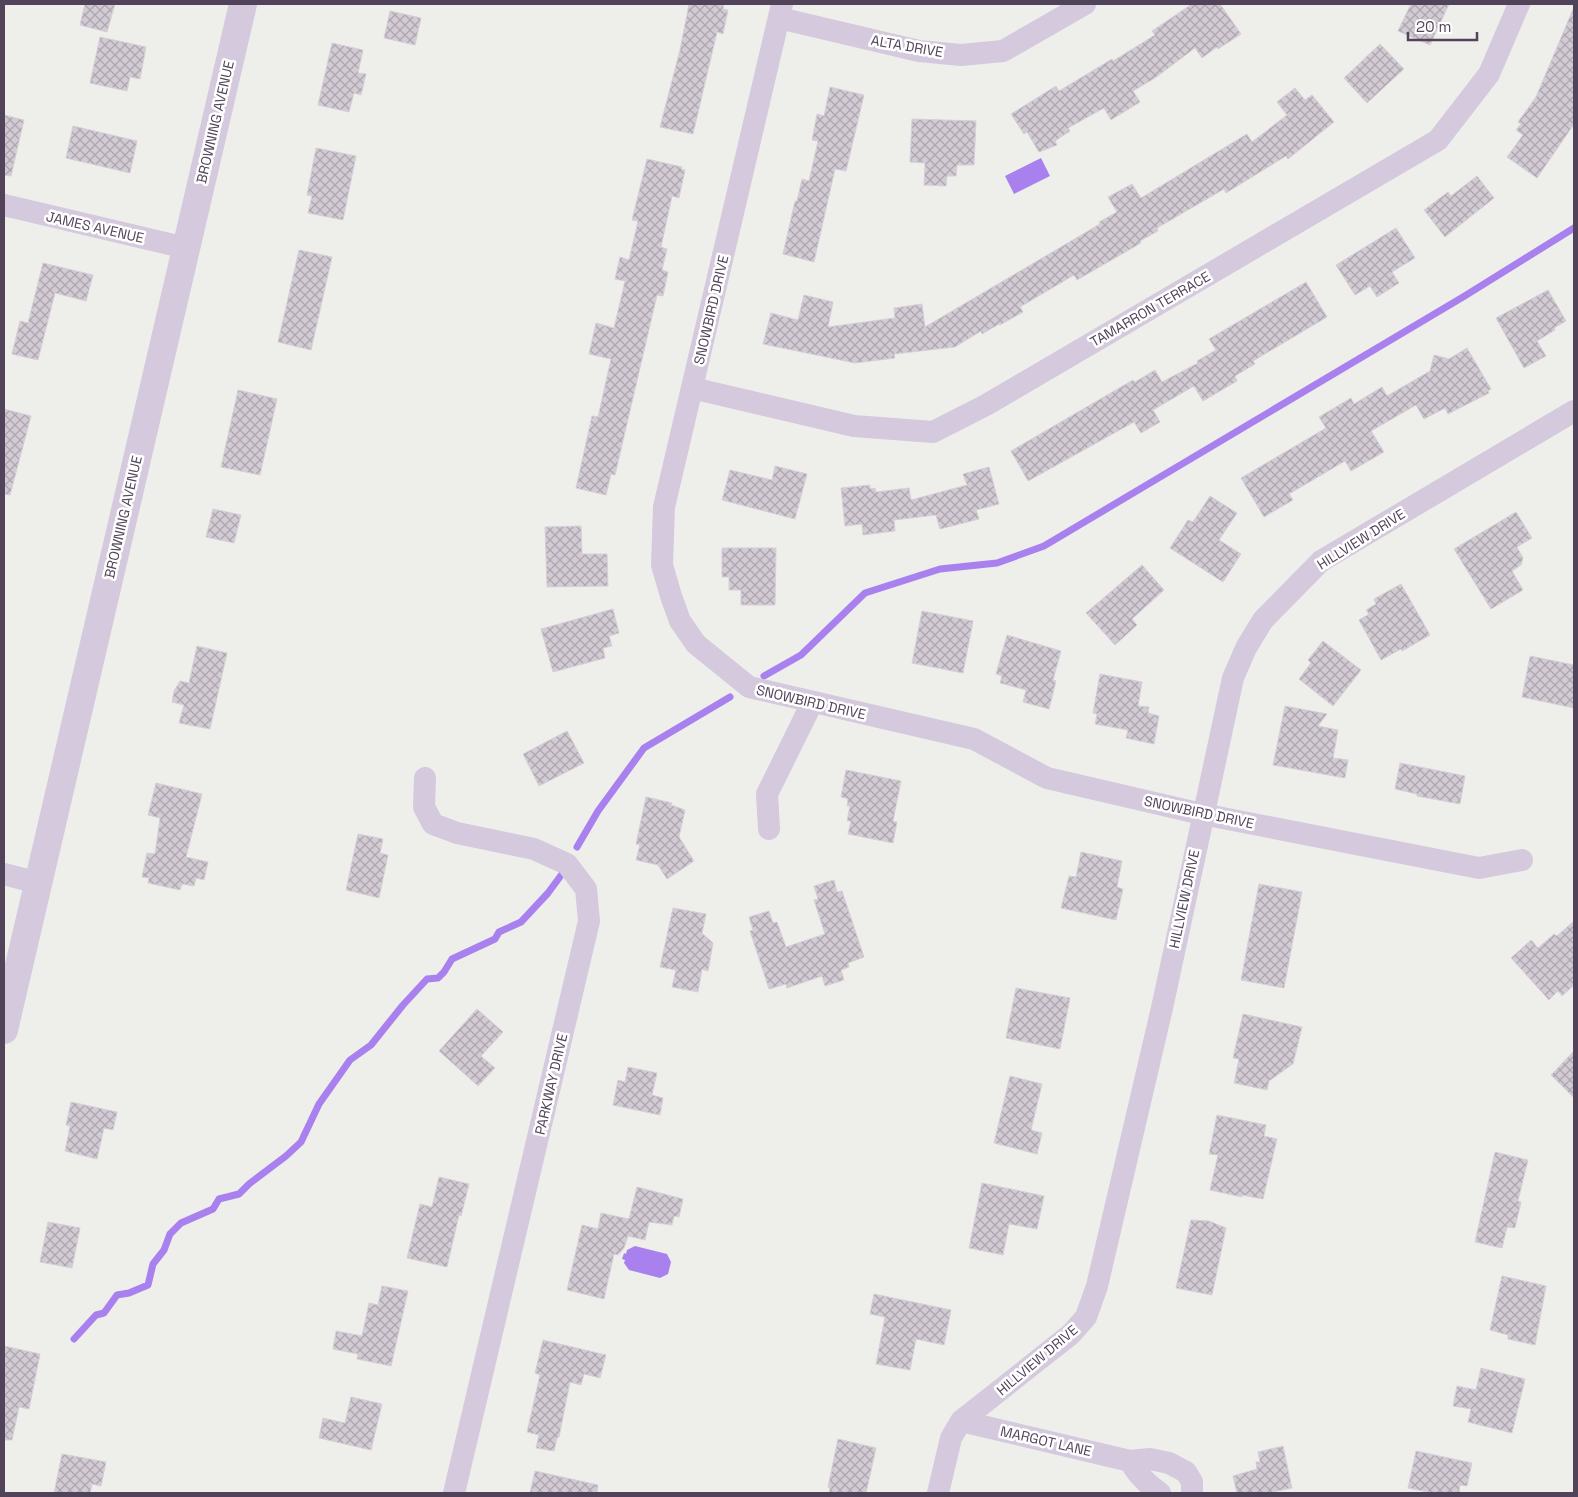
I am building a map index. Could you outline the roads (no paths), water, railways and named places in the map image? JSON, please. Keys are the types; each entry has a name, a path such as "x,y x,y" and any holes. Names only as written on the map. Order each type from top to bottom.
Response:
{"street":[{"name":"BROWNING AVENUE","path":"4,1030 243,4"},
{"name":"ALTA DRIVE","path":"781,11 919,51 961,55 1003,50 1085,4"},
{"name":"TAMARRON TERRACE","path":"692,388 854,426 934,432 986,405 1438,140 1489,74 1519,4"},
{"name":"SNOWBIRD DRIVE","path":"781,11 664,507 662,565 680,621 696,644 748,688 974,740 1047,778 1202,814 1479,868 1522,860"},
{"name":"JAMES AVENUE","path":"4,205 186,248"},
{"name":"HILLVIEW DRIVE","path":"938,1493 951,1438 961,1421 1071,1334 1086,1317 1097,1286 1162,1008 1202,814 1233,678 1246,648 1263,620 1320,561 1574,411"},
{"path":"769,829 767,794 812,702"},
{"name":"PARKWAY DRIVE","path":"425,778 424,807 433,824 457,833 534,849 566,864 586,889 589,921 454,1493"},
{"path":"4,874 38,883"},
{"name":"MARGOT LANE","path":"961,1421 1130,1461 1150,1459 1169,1463 1186,1472 1192,1482 1192,1493"},
{"path":"1130,1461 1135,1472 1149,1486 1160,1493"}],"waterway":[{"path":"764,676 801,655 865,593 940,569 997,563 1044,546 1463,297 1574,228"},
{"path":"577,847 598,811 644,748 730,697"},
{"path":"74,1339 96,1315 104,1313 117,1295 129,1293 148,1285 153,1264 164,1250 170,1234 181,1223 213,1209 219,1199 239,1194 301,1142 319,1104 350,1060 371,1045 427,979 438,978 452,959 495,939 499,932 521,922 548,893 562,874"}]}
